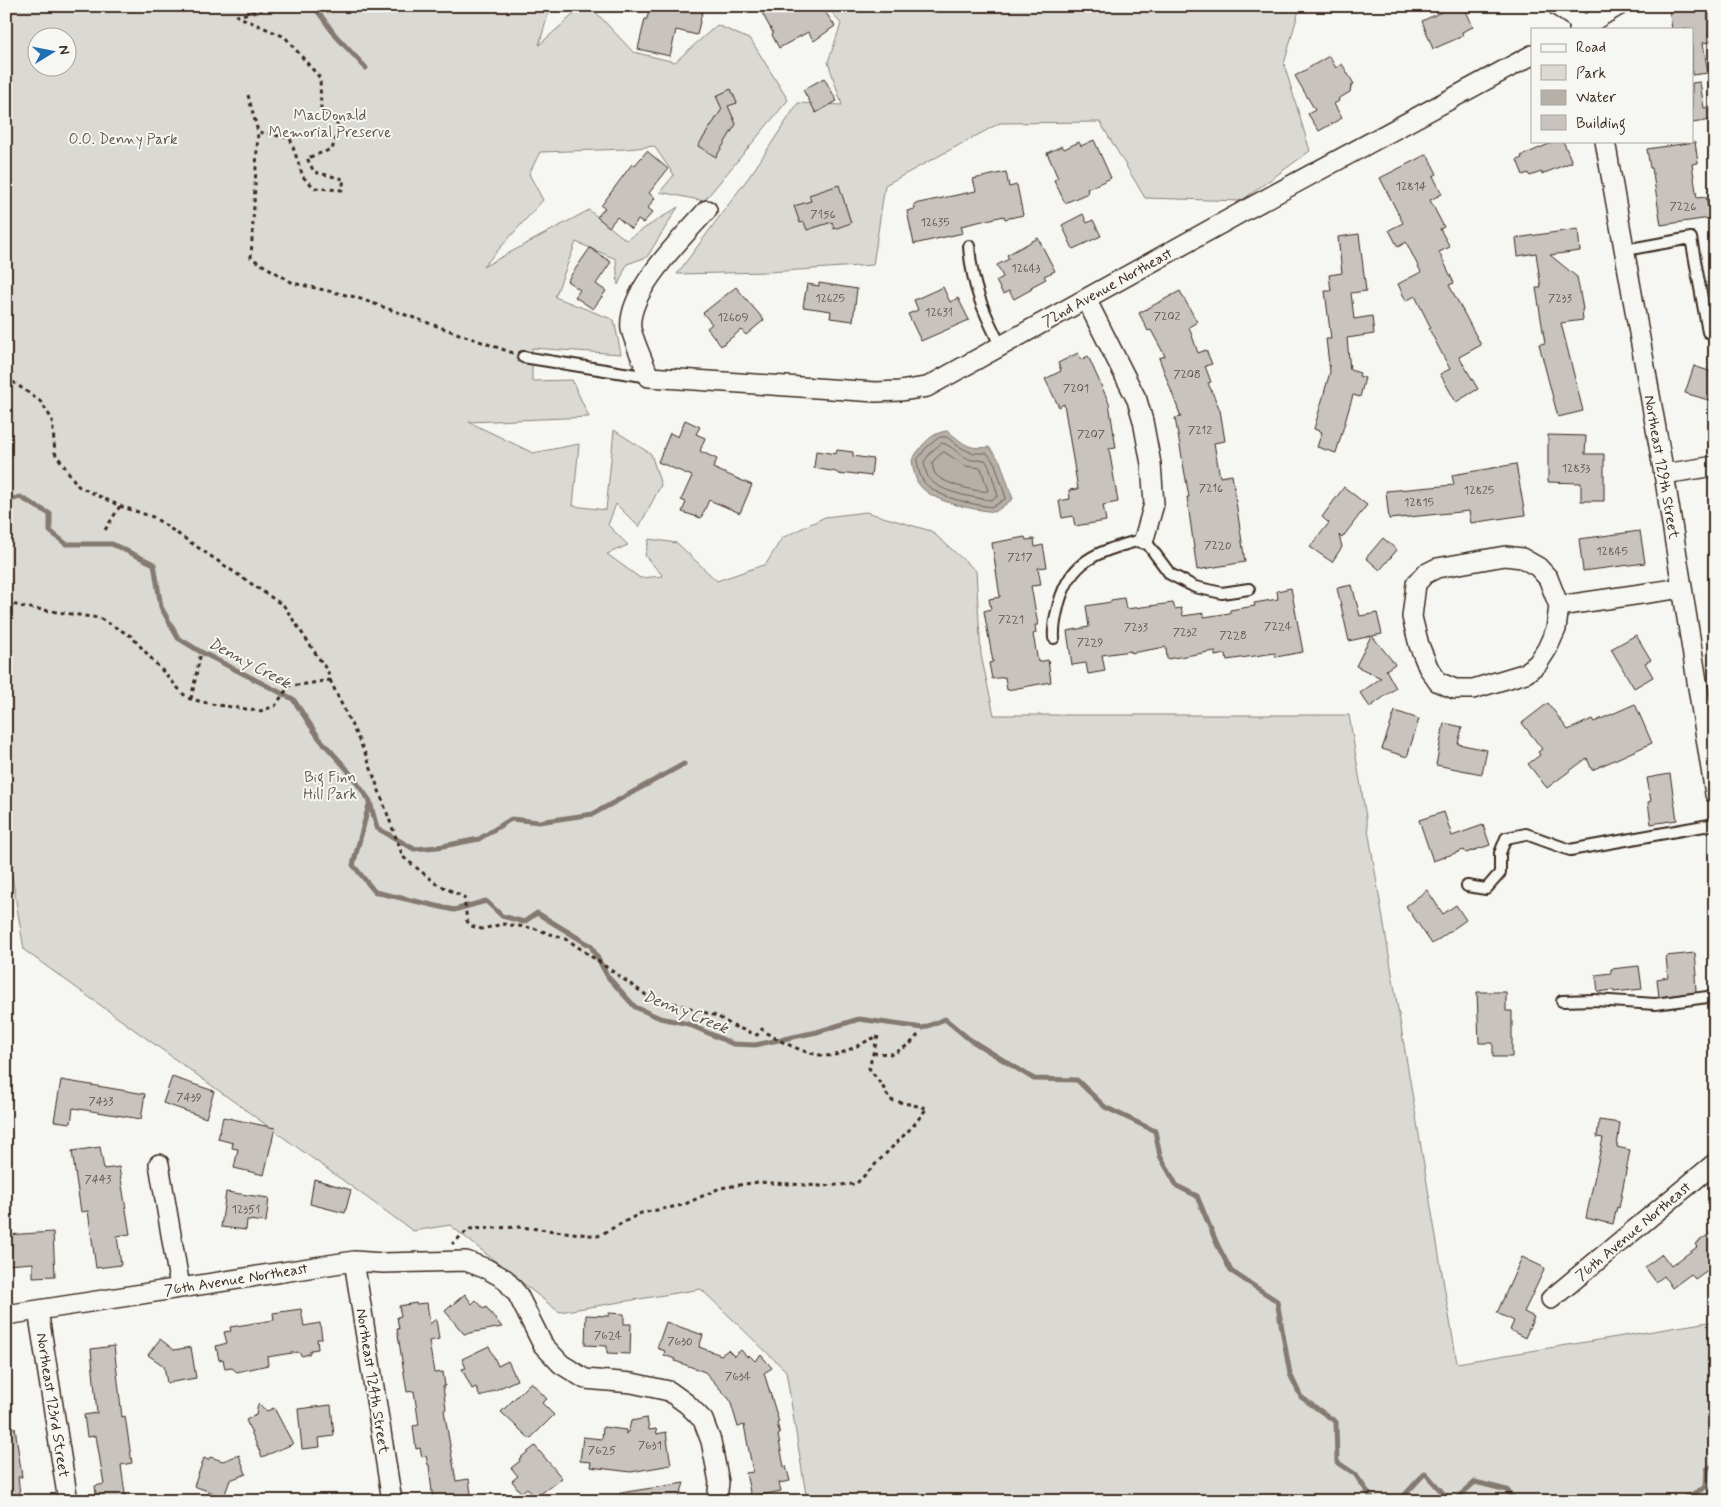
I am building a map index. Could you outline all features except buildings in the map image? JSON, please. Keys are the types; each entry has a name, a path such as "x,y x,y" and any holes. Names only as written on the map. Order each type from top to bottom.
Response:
{"street":[{"path":"1557,6 1583,28 1618,6"},
{"name":"72nd Avenue Northeast","path":"649,376 876,392 927,387 1531,55"},
{"name":"Northeast 129th Street","path":"1606,142 1682,588 1706,694 1715,794"},
{"path":"649,376 631,328 634,309 639,295 660,263 707,210"},
{"path":"1086,299 1137,400 1143,421 1151,464 1154,504 1144,539"},
{"path":"1664,474 1715,466"},
{"path":"1505,556 1522,558 1538,567 1548,578 1560,606 1556,629 1538,663 1526,673 1474,689 1455,689 1438,682 1428,668 1412,617 1416,584 1424,574 1437,568 1505,556"},
{"path":"1560,606 1682,588"},
{"name":"76th Avenue Northeast","path":"1552,1299 1715,1163"},
{"path":"159,1164 180,1287"},
{"name":"76th Avenue Northeast","path":"6,1315 354,1261 383,1263 466,1261 487,1269 505,1279 518,1295 543,1345 561,1364 585,1379 632,1383 669,1391 687,1404 703,1420 711,1440 719,1482 717,1501"},
{"name":"Northeast 124th Street","path":"354,1261 392,1501"},
{"name":"Northeast 123rd Street","path":"38,1310 68,1501"}],"lane":[{"path":"1624,250 1691,238 1708,332"},
{"path":"969,246 971,270 979,302 1001,347"},
{"path":"523,356 649,376"},
{"path":"1054,638 1053,628 1061,597 1070,576 1080,565 1104,551 1144,539 1170,574 1195,588 1222,592 1249,589"},
{"path":"1467,886 1486,889 1500,873 1500,853 1506,838 1526,834 1570,850 1715,824"},
{"path":"1562,1000 1655,1004 1715,996"}],"path":[{"path":"258,132 290,138 303,177 315,188 342,190 344,179 314,172 307,158 332,149 337,136 337,122 321,110 320,78 285,37 237,16 278,6"},
{"path":"248,96 258,132 251,258 293,282 355,297 523,356"},
{"path":"6,377 40,401 52,419 55,453 78,486 120,506 153,518 284,606 328,672 330,680 366,754 403,857 437,884 464,897 467,921 471,926 482,929 503,924 533,928 568,940 646,996 718,1016 733,1026 757,1034 762,1029 788,1046 811,1053 833,1056 878,1036 869,1068 890,1100 927,1108 913,1126 856,1184 821,1186 758,1182 720,1188 682,1205 641,1213 598,1236 521,1227 469,1229 446,1249"},
{"path":"105,530 120,506"},
{"path":"6,602 22,607 99,618 131,636 188,698 211,704 260,712 275,706 290,685 330,680"},
{"path":"191,698 201,652"},
{"path":"873,1054 894,1054 910,1044 918,1034"}],"green space":[{"path":"6,6 555,6 548,15 539,45 583,6 590,6 633,52 675,62 717,25 751,40 788,100 704,201 660,192 674,175 654,146 627,149 540,152 529,174 543,200 483,267 589,210 626,240 678,207 647,257 627,264 618,285 616,259 576,242 555,297 614,320 621,354 532,348 532,381 572,380 589,417 469,422 533,453 579,444 573,506 606,510 614,430 651,454 661,485 639,527 616,504 608,525 628,545 607,554 640,578 663,576 645,556 649,539 677,543 717,581 766,564 782,538 825,517 866,512 931,531 976,571 981,655 994,715 1349,715 1457,1363 1715,1321 1715,1501 807,1501 786,1371 701,1289 559,1312 450,1225 413,1231 24,950 12,876 6,871"},
{"path":"827,6 1300,6 1284,64 1310,151 1241,201 1145,198 1100,122 1000,123 885,185 873,265 768,272 677,274 754,170 798,103 842,105 828,62 841,24"}],"water":[{"path":"948,431 971,447 989,447 1000,461 1013,499 995,512 953,504 932,496 924,490 918,483 912,460 923,445 932,437"}],"waterway":[{"path":"314,6 335,35 366,68"},
{"name":"Denny Creek","path":"6,498 10,500 20,497 50,514 50,531 66,544 112,544 154,564 161,607 178,638 201,652 293,699 319,738 346,768 370,801 353,865 375,892 454,910 486,901 502,916 524,922 537,913 591,946 608,977 635,1007 660,1018 688,1024 733,1044 755,1045 817,1032 859,1019 923,1028 945,1019 969,1039 1034,1079 1077,1080 1105,1107 1155,1131 1160,1156 1177,1186 1197,1196 1217,1244 1231,1271 1277,1301 1290,1374 1301,1397 1336,1422 1337,1462 1355,1474 1374,1501"},
{"path":"370,802 377,828 414,849 438,847 479,839 511,819 539,822 593,814 684,764"},
{"name":"Denny Creek","path":"1679,1501 1706,1487 1707,1469 1715,1464"},
{"name":"Denny Creek","path":"1399,1501 1425,1473 1450,1501"},
{"name":"Denny Creek","path":"1454,1501 1475,1482 1507,1490 1515,1501"}],"park label":[{"name":"MacDonald Memorial Preserve","path":"330,124"},
{"name":"O.O. Denny Park","path":"123,139"},
{"name":"Big Finn Hill Park","path":"330,786"}]}
